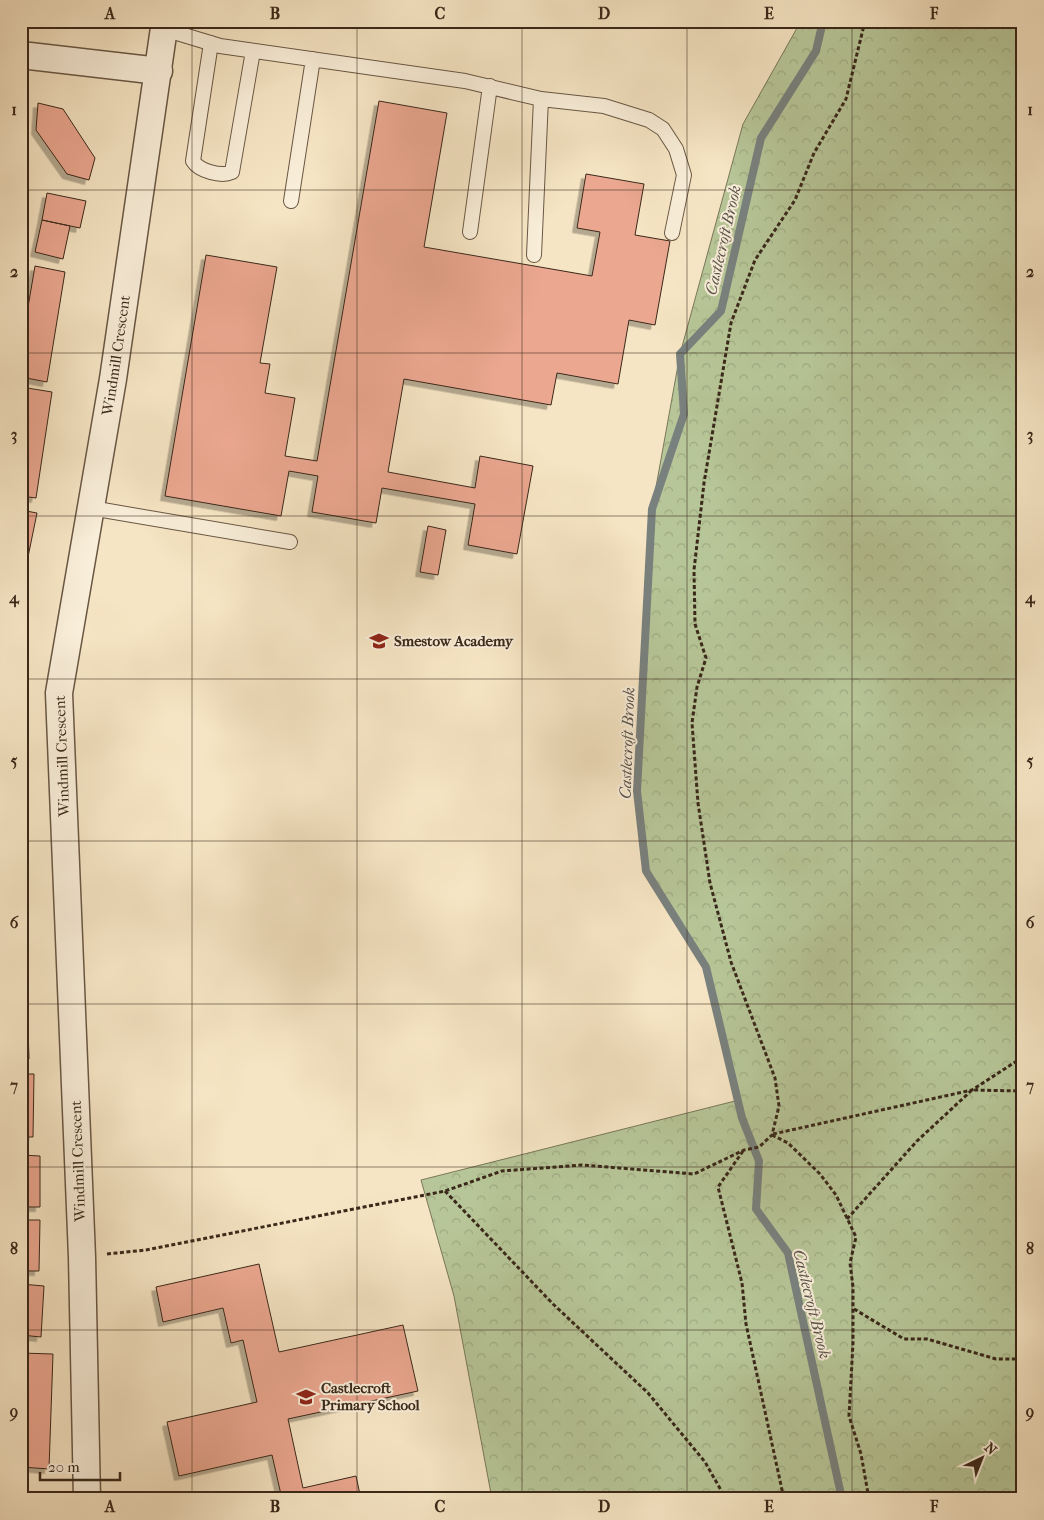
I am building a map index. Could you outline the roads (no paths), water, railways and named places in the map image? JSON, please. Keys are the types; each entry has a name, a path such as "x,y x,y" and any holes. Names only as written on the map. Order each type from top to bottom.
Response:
{"street":[{"name":"Windmill Crescent","path":"87,1499 82,1257 59,693 113,379 165,25"},
{"path":"21,55 159,71"}],"lane":[{"path":"165,25 211,43 252,51 465,81 541,99 604,106 649,120 663,128 676,149 684,175 672,233"},
{"path":"211,43 193,161 200,169 220,173 227,174 232,172 252,51"},
{"path":"291,201 313,59"},
{"path":"470,232 490,86"},
{"path":"534,255 541,99"},
{"path":"91,508 290,542"}],"waterway":[{"name":"Castlecroft Brook","path":"823,21 816,51 761,138 721,311 680,354 684,414 652,509 637,791 646,871 706,967 742,1118 759,1161 756,1209 788,1253 842,1499"}],"place":[{"name":"Smestow Academy","path":"379,641"},
{"name":"Castlecroft Primary School","path":"306,1397"}]}
